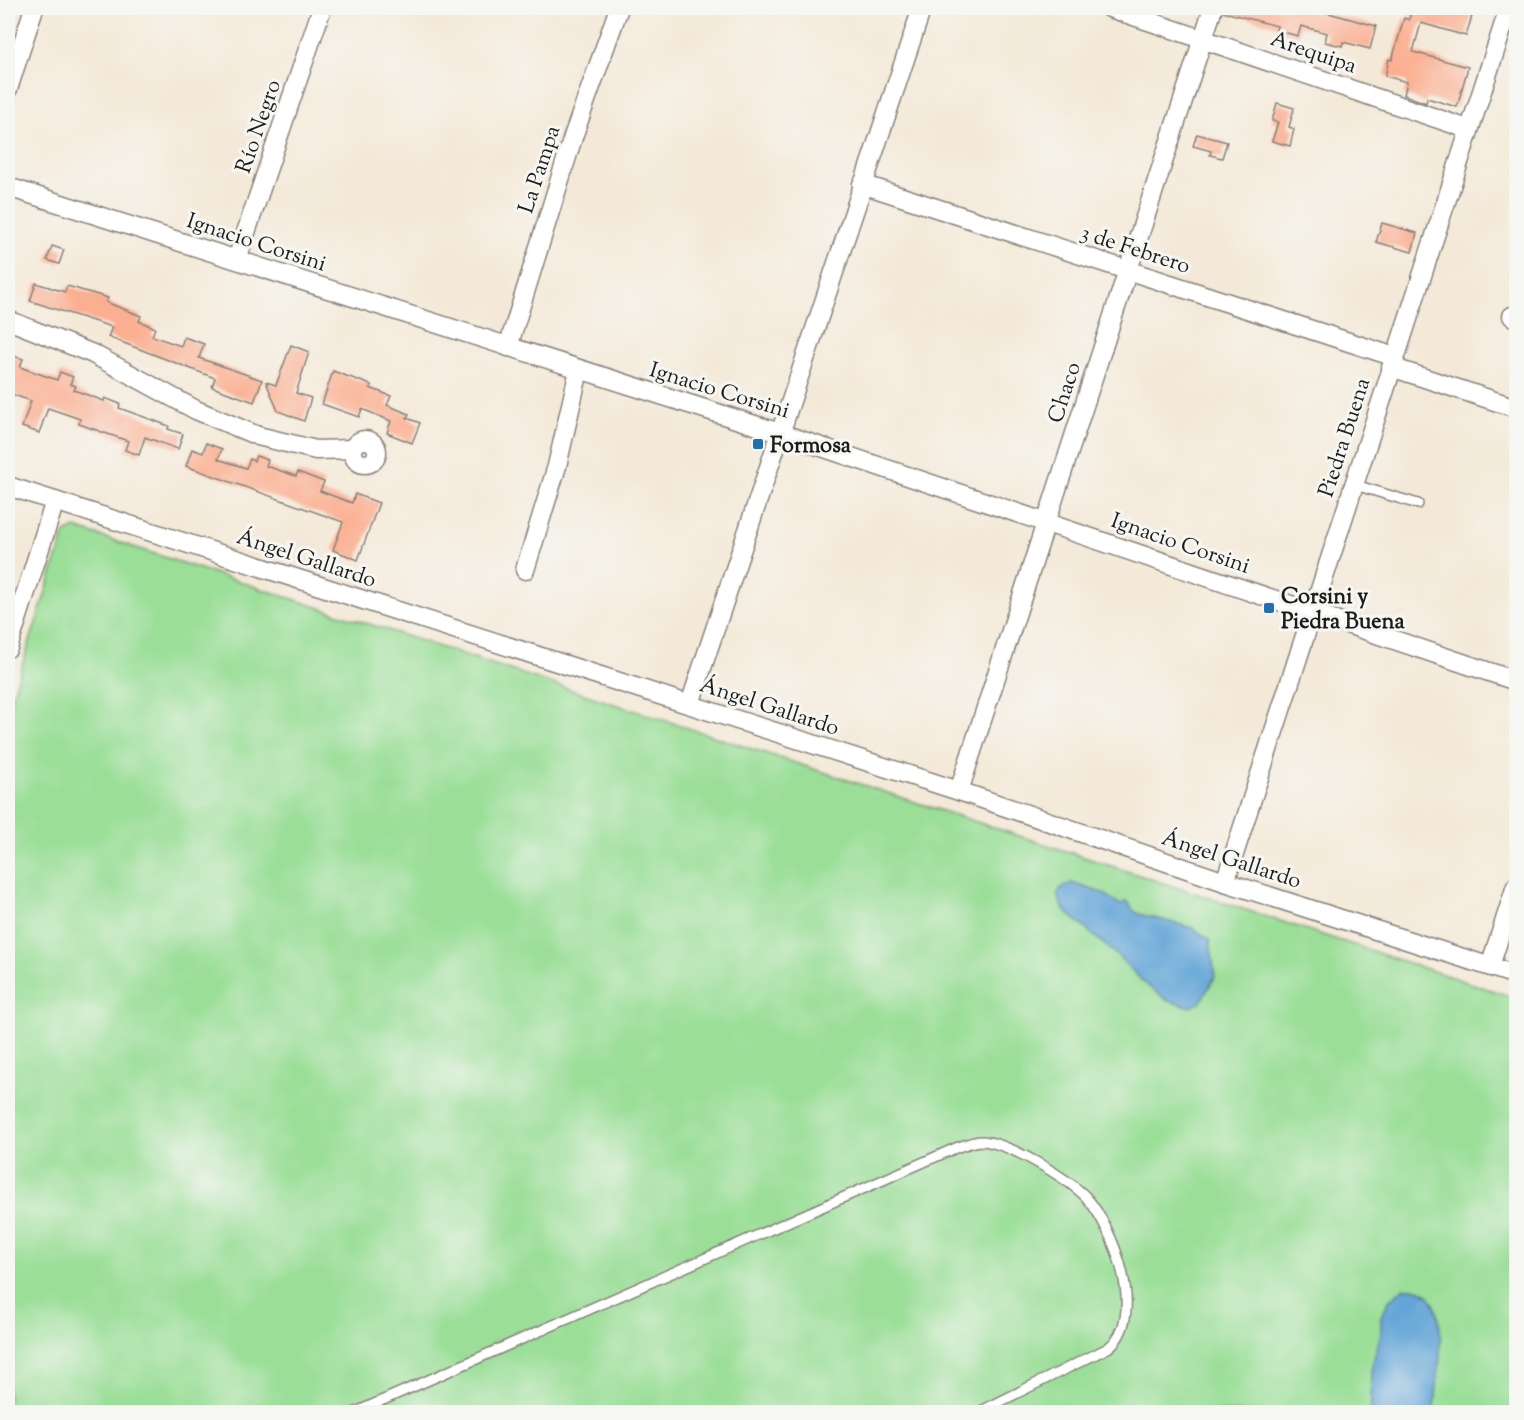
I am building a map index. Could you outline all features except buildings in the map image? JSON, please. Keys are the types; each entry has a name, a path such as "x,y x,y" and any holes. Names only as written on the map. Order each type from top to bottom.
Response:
{"street":[{"path":"8,89 34,8"},
{"name":"Río Negro","path":"237,259 322,8"},
{"name":"La Pampa","path":"508,347 574,134 619,8"},
{"path":"690,704 922,8"},
{"name":"Arequipa","path":"1110,8 1468,129"},
{"name":"Chaco","path":"959,791 1213,8"},
{"name":"Piedra Buena","path":"1225,882 1352,484 1509,8"},
{"name":"3 de Febrero","path":"862,184 1128,271 1393,362 1516,408"},
{"name":"Ignacio Corsini","path":"8,187 780,433 1516,681"},
{"path":"8,320 93,354 189,406 258,436 316,450 353,449"},
{"path":"525,570 556,466 579,370"},
{"name":"Ángel Gallardo","path":"8,486 959,791 1225,882 1516,975"},
{"path":"8,648 55,501"},
{"path":"1490,966 1516,885"}],"lane":[{"path":"1352,484 1418,504"},
{"path":"356,1413 958,1147 981,1142 1002,1147 1030,1160 1072,1185 1087,1198 1102,1222 1116,1255 1126,1286 1127,1305 1124,1330 1118,1341 979,1413"}],"green space":[{"path":"75,528 1516,998 1516,1412 8,1412 8,709 65,533"}],"water":[{"path":"1071,883 1103,893 1121,905 1126,901 1139,914 1193,928 1210,940 1215,977 1200,1003 1191,1007 1168,1001 1144,983 1120,958 1064,910 1057,895 1061,888"},
{"path":"1403,1288 1421,1290 1432,1300 1438,1317 1440,1358 1435,1412 1371,1412 1371,1370 1381,1333 1381,1317 1388,1302"}],"place":[{"name":"Formosa","path":"758,444"},
{"name":"Corsini y Piedra Buena","path":"1269,608"}]}
